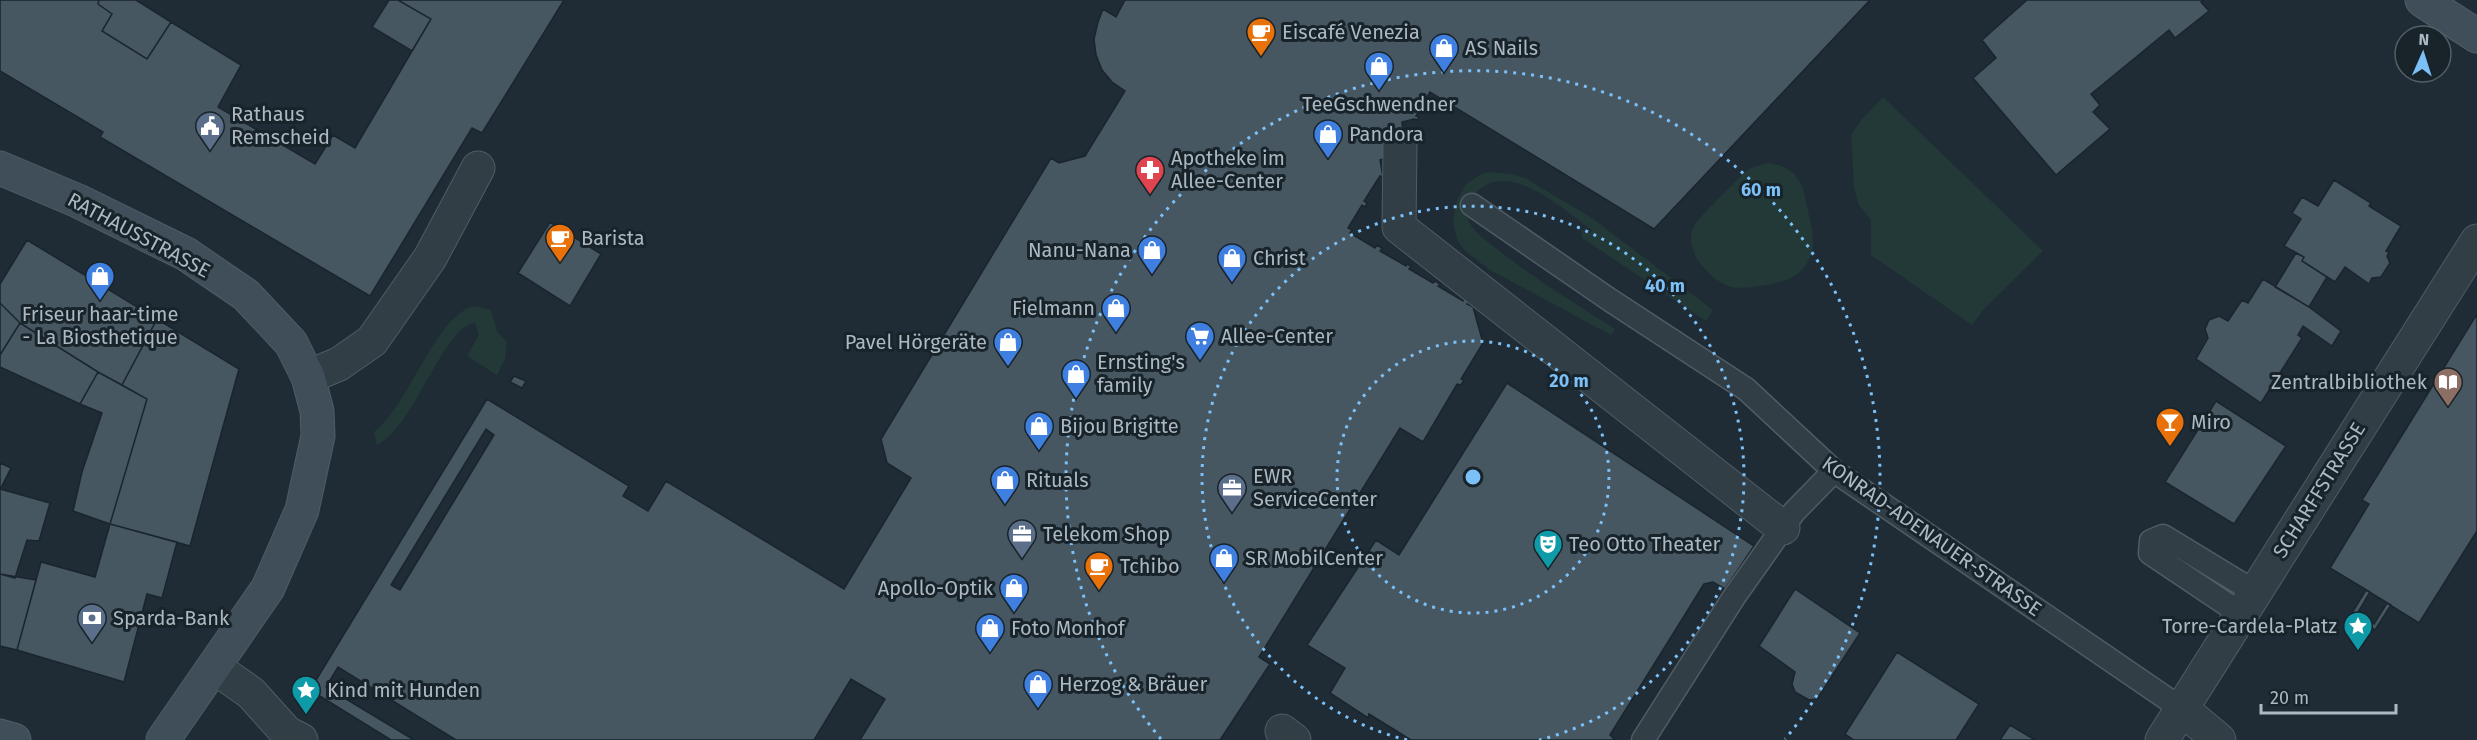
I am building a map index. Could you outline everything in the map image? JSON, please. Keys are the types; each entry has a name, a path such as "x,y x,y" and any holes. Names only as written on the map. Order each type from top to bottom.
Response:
{"street":[{"path":"2422,0 2477,36"},
{"path":"1400,146 1399,227 1783,528"},
{"name":"RATHAUSSTRASSE","path":"0,168 78,201 186,254 246,294 291,343 309,377 317,411 318,436 302,510 268,588 163,740"},
{"path":"309,377 339,364 372,341 430,258 477,168"},
{"name":"SCHARFFSTRASSE","path":"2162,740 2477,241"},
{"path":"214,668 251,693 288,733 301,740"},
{"name":"KONRAD-ADENAUER-STRASSE","path":"2182,710 2219,740"},
{"path":"0,736 14,740"}],"lane":[{"name":"KONRAD-ADENAUER-STRASSE","path":"1472,205 1610,300 1746,389 1834,471 2182,710"},
{"path":"1644,740 1734,597 1794,512 1834,471"}],"green space":[{"path":"1883,97 2043,251 1984,309 1972,325 1871,255 1871,220 1859,205 1854,188 1851,135 1861,120"},
{"path":"1768,163 1790,170 1802,186 1812,233 1812,251 1804,267 1792,277 1760,286 1732,287 1716,279 1695,255 1691,237 1693,228 1746,171"},
{"path":"1490,172 1525,178 1592,218 1713,310 1706,321 1582,238 1581,229 1590,233 1592,230 1566,210 1518,183 1502,181 1487,184 1474,195 1468,210 1471,225 1485,240 1529,273 1615,329 1611,335 1490,270 1465,251 1457,239 1453,221 1457,200 1466,184 1481,174"},
{"path":"475,306 491,310 497,332 507,342 505,359 497,375 467,356 479,335 475,323 463,328 440,357 404,418 391,434 377,445 374,432 399,402 436,342 461,312"}],"building":[{"name":"Rathaus Remscheid","path":"0,0 99,0 98,4 112,14 102,31 147,59 171,22 241,65 218,107 315,164 333,135 355,148 431,19 398,0 564,0 482,133 472,128 370,296 100,137 103,132 0,71"},
{"path":"99,0 136,0 171,22 147,59 102,31 112,14 98,4"},
{"path":"389,0 398,0 431,19 412,51 372,27"},
{"name":"Allee-Center","path":"1125,0 1870,0 1654,229 1430,92 1416,116 1419,117 1417,120 1402,122 1404,139 1395,155 1380,160 1383,177 1380,176 1364,201 1367,203 1365,207 1362,205 1348,228 1352,230 1350,233 1375,248 1377,245 1382,248 1380,251 1406,266 1407,264 1411,266 1409,269 1433,283 1435,281 1440,284 1438,286 1463,301 1464,299 1469,301 1467,304 1473,307 1483,343 1461,379 1464,380 1461,385 1457,384 1423,442 1400,428 1259,657 1270,664 1220,740 860,740 885,699 851,679 814,740 456,740 338,667 326,687 414,740 391,740 310,690 487,399 629,486 623,496 648,511 666,481 844,589 911,478 887,463 881,439 1051,158 1059,163 1085,156 1125,91 1112,82 1102,70 1096,55 1094,39 1103,9 1116,17","holes":["486,429 494,435 400,590 391,585"]},
{"path":"2027,0 2203,0 2201,2 2209,11 2175,38 2169,30 2091,94 2100,105 2093,112 2110,129 2056,175 1973,78 1996,58 1982,40"},
{"path":"2334,180 2371,203 2369,206 2401,226 2386,251 2389,252 2387,256 2390,263 2381,277 2372,278 2369,284 2345,267 2335,282 2302,261 2304,257 2284,246 2301,219 2292,213 2302,197 2318,206"},
{"name":"Barista","path":"550,222 601,254 570,306 518,273"},
{"path":"27,240 157,319 122,385 20,323 0,303 0,284"},
{"path":"2296,253 2304,257 2302,261 2327,277 2309,307 2275,287"},
{"path":"2263,279 2309,307 2341,331 2332,346 2303,326 2298,335 2302,338 2261,403 2196,359 2208,338 2205,329 2209,320 2219,316 2228,321 2242,300 2248,303"},
{"path":"0,303 20,323 0,355"},
{"name":"Zentralbibliothek","path":"2477,314 2477,531 2419,623 2387,603 2374,624 2357,614 2370,592 2330,568 2369,504 2362,500"},
{"path":"157,319 239,369 190,546 110,524 147,399 122,385"},
{"path":"20,323 98,372 80,404 0,367 0,355"},
{"path":"98,372 147,399 110,524 73,511 82,472 102,413 80,404"},
{"path":"514,376 526,381 522,388 510,382"},
{"name":"Teo Otto Theater","path":"1507,383 1754,546 1725,589 1713,582 1704,584 1610,735 1615,740 1411,740 1369,714 1368,718 1330,693 1345,668 1307,645 1376,540 1399,555"},
{"path":"2216,401 2286,446 2234,524 2165,482"},
{"path":"0,463 11,468 0,490"},
{"path":"0,489 50,503 39,541 27,540 15,578 0,574"},
{"path":"110,524 177,542 162,598 147,594 124,682 17,650 41,562 95,577"},
{"path":"0,574 36,580 17,650 0,646"},
{"path":"1795,589 1860,633 1817,699 1809,700 1795,692 1792,684 1795,672 1759,646"},
{"path":"2366,590 2391,605 2375,630 2350,616"},
{"path":"1897,652 1979,704 1956,740 1854,740 1845,734"},
{"path":"2010,725 2035,740 2000,740"}],"place":[{"name":"Eiscafé Venezia","path":"1261,58"},
{"name":"AS Nails","path":"1444,74"},
{"name":"TeeGschwendner","path":"1379,92"},
{"name":"Rathaus Remscheid","path":"210,152"},
{"name":"Pandora","path":"1328,160"},
{"name":"Apotheke im Allee-Center","path":"1150,196"},
{"name":"Barista","path":"560,264"},
{"name":"Nanu-Nana","path":"1152,276"},
{"name":"Christ","path":"1232,284"},
{"name":"Friseur haar-time - La Biosthetique","path":"100,302"},
{"name":"Fielmann","path":"1116,334"},
{"name":"Allee-Center","path":"1200,362"},
{"name":"Pavel Hörgeräte","path":"1008,368"},
{"name":"Ernsting's family","path":"1076,400"},
{"name":"Zentralbibliothek","path":"2448,408"},
{"name":"Miro","path":"2170,448"},
{"name":"Bijou Brigitte","path":"1039,452"},
{"name":"Rituals","path":"1005,506"},
{"name":"EWR ServiceCenter","path":"1232,514"},
{"name":"Telekom Shop","path":"1022,560"},
{"name":"Teo Otto Theater","path":"1548,570"},
{"name":"SR MobilCenter","path":"1224,584"},
{"name":"Tchibo","path":"1099,592"},
{"name":"Apollo-Optik","path":"1014,614"},
{"name":"Sparda-Bank","path":"92,644"},
{"name":"Torre-Cardela-Platz","path":"2358,652"},
{"name":"Foto Monhof","path":"990,654"},
{"name":"Herzog & Bräuer","path":"1038,710"},
{"name":"Kind mit Hunden","path":"306,716"}]}
